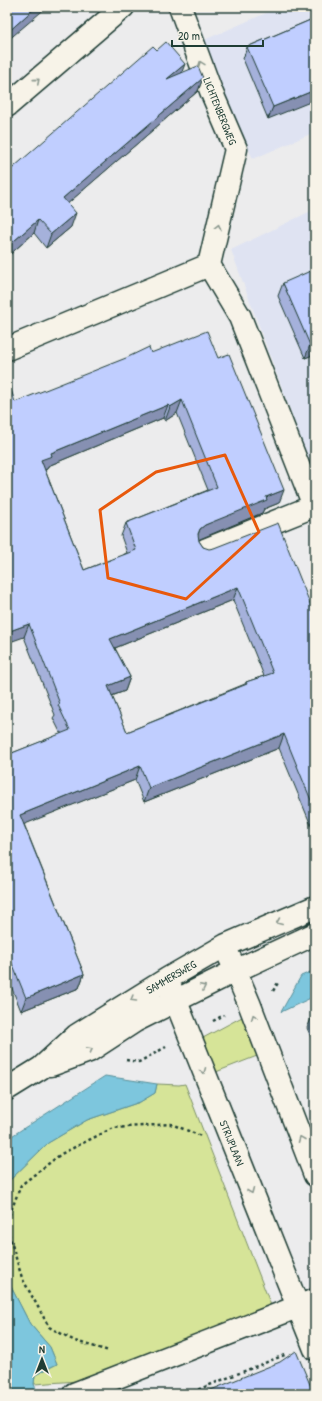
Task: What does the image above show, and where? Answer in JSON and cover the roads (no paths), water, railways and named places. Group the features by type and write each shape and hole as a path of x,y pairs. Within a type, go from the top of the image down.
{"street":[{"path":"7,106 122,7"},
{"name":"LICHTENBERGWEG","path":"180,7 211,91 236,149 209,265"},
{"path":"7,349 209,265 240,317 314,506 205,550"},
{"name":"SAMMERSWEG","path":"7,1089 41,1068 78,1035 167,979 226,945 315,907"},
{"name":"SAMMERSWEG","path":"41,1068 89,1051 135,1021 235,971 315,934"},
{"path":"226,945 315,1175"},
{"name":"STRIJPLAAN","path":"167,979 235,1150 307,1303 314,1346"},
{"path":"74,1394 307,1303"}],"water":[{"path":"315,970 315,996 281,1012 301,976"},
{"path":"105,1076 157,1084 155,1093 140,1102 87,1120 48,1143 7,1183 7,1139"},
{"path":"7,1279 30,1324 50,1347 57,1364 35,1375 34,1384 38,1394 7,1394"}]}
